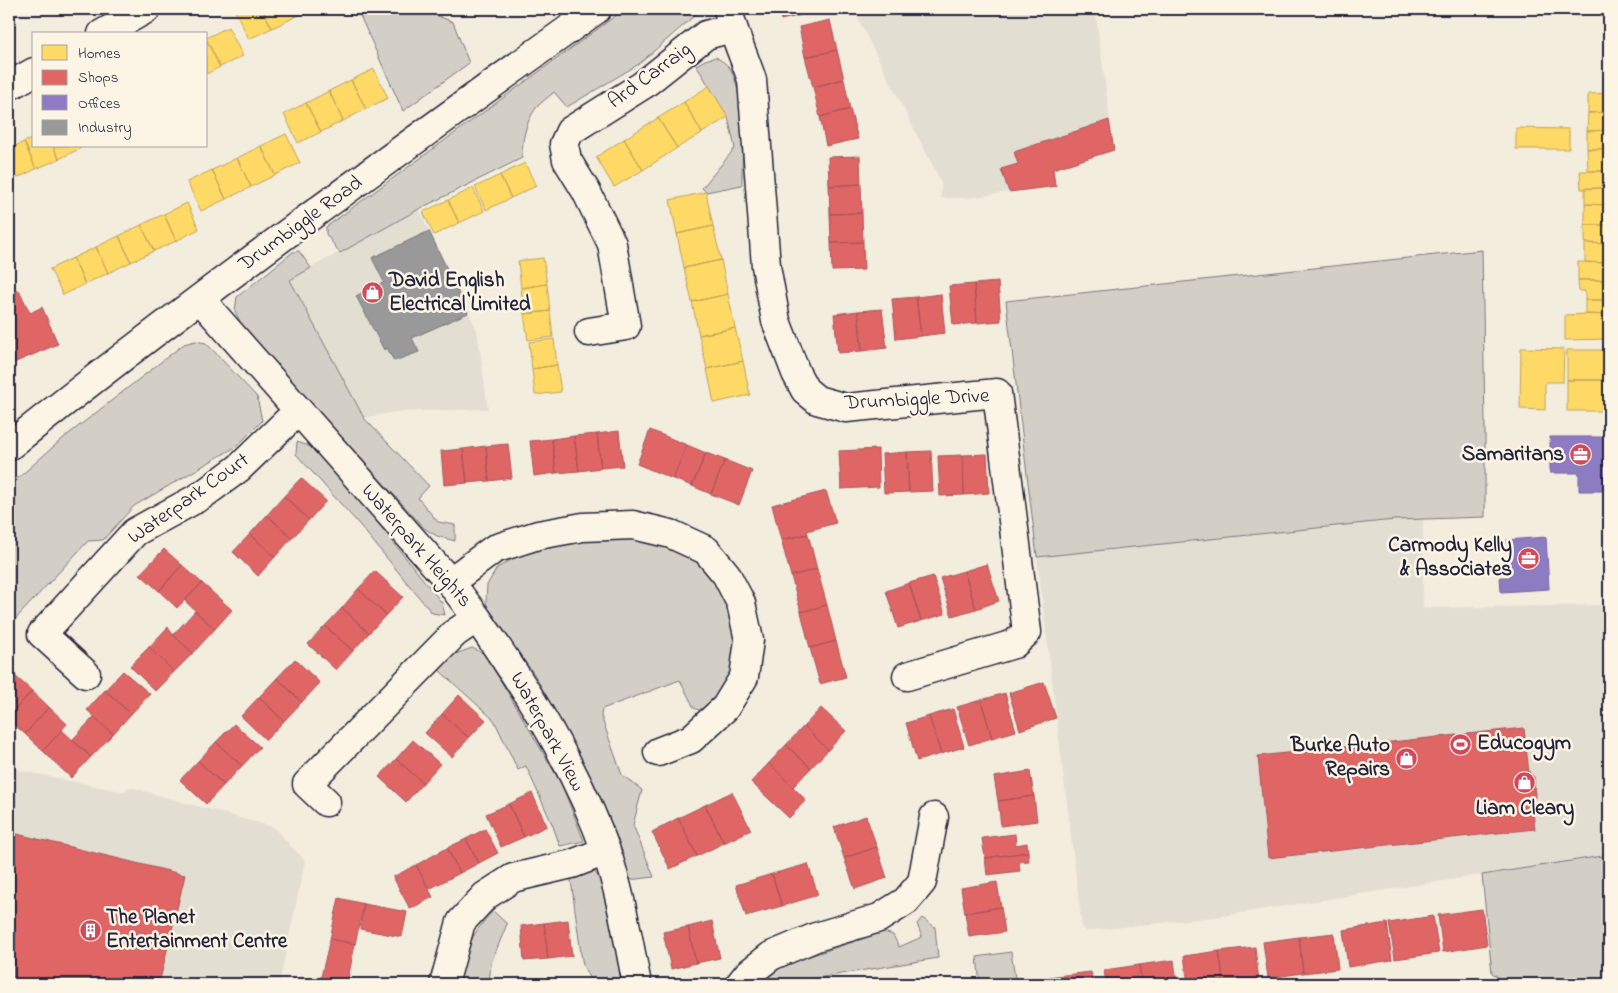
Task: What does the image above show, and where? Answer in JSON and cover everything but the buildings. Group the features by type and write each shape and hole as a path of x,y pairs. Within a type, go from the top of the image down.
{"street":[{"path":"106,32 146,9"},
{"name":"Drumbiggle Road","path":"9,446 200,299 441,120 597,9"},
{"name":"Ard Carraig","path":"589,332 626,326 612,244 586,191 567,160 564,144 570,131 643,85 730,18"},
{"name":"Drumbiggle Drive","path":"730,18 752,80 766,266 776,321 804,390 817,400 846,408 997,393 1027,632 1014,644 907,676"},
{"path":"9,86 32,73"},
{"name":"Waterpark Heights","path":"200,299 450,582 477,618 455,633 307,784 326,802"},
{"name":"Waterpark Court","path":"86,674 42,634 134,532 201,496 239,468 298,411"},
{"path":"450,582 494,549 538,535 584,527 633,525 671,534 706,550 726,574 741,603 749,640 744,677 725,708 691,739 658,752"},
{"name":"Waterpark View","path":"477,618 518,676 556,742 583,796 606,851 619,897 637,984"},
{"path":"740,984 748,974 771,956 816,937 878,918 906,901 922,882 934,817"},
{"path":"444,984 461,922 485,896 513,878 572,864 606,851"}],"shaded area":[{"path":"357,9 420,9 453,22 469,63 403,111"},
{"path":"625,9 702,9 639,64 567,107 554,92 536,108 529,120 522,158 419,209 340,253 326,234 326,227"},
{"path":"853,9 1095,9 1114,150 1054,169 1055,185 968,198 941,198 941,182"},
{"path":"716,57 729,67 738,92 742,124 742,185 706,192 702,188 735,148 728,117 696,65"},
{"path":"419,209 477,330 488,409 394,412 364,418 290,279"},
{"path":"1482,250 1485,517 1394,520 1037,557 1006,301"},
{"path":"299,251 311,268 290,280 364,418 429,486 418,498 438,522 455,525 455,541 437,536 424,528 243,328 235,311 237,297 293,252"},
{"path":"195,341 206,343 257,397 262,421 237,446 134,506 103,540 88,541 9,626 9,486 61,440 184,344"},
{"path":"297,442 312,447 357,497 442,603 445,615 432,613 358,523 296,454"},
{"path":"1423,519 1423,608 1609,605 1609,855 1215,917 1086,931 1082,927 1037,557 1394,520"},
{"path":"627,537 670,548 696,559 715,578 730,609 738,636 737,664 726,691 701,711 694,708 680,680 602,709 601,716 622,775 642,790 633,825 654,877 629,880 619,843 594,783 534,674 491,615 486,602 487,585 497,568 516,557 590,538"},
{"path":"472,648 485,654 562,785 584,841 560,846 526,766 518,770 494,720 439,670 453,655"},
{"path":"9,768 124,792 129,787 273,827 305,861 279,984 9,984"},
{"path":"1609,855 1609,984 1509,984 1492,973 1482,875"},
{"path":"595,872 603,884 622,984 592,984 583,965 571,880 580,874"},
{"path":"493,911 507,924 491,963 489,984 456,984 473,936"},
{"path":"922,918 935,927 938,958 811,979 811,984 755,984 782,965 884,932 893,935 899,947 922,937 917,924"},
{"path":"1011,952 1016,984 980,984 977,957"}],"place":[{"name":"David English Electrical Limited","path":"373,293"},
{"name":"Samaritans","path":"1580,455"},
{"name":"Carmody Kelly & Associates","path":"1528,558"},
{"name":"Educogym","path":"1461,744"},
{"name":"Burke Auto Repairs","path":"1406,758"},
{"name":"Liam Cleary","path":"1525,782"},
{"name":"The Planet Entertainment Centre","path":"90,930"}]}
